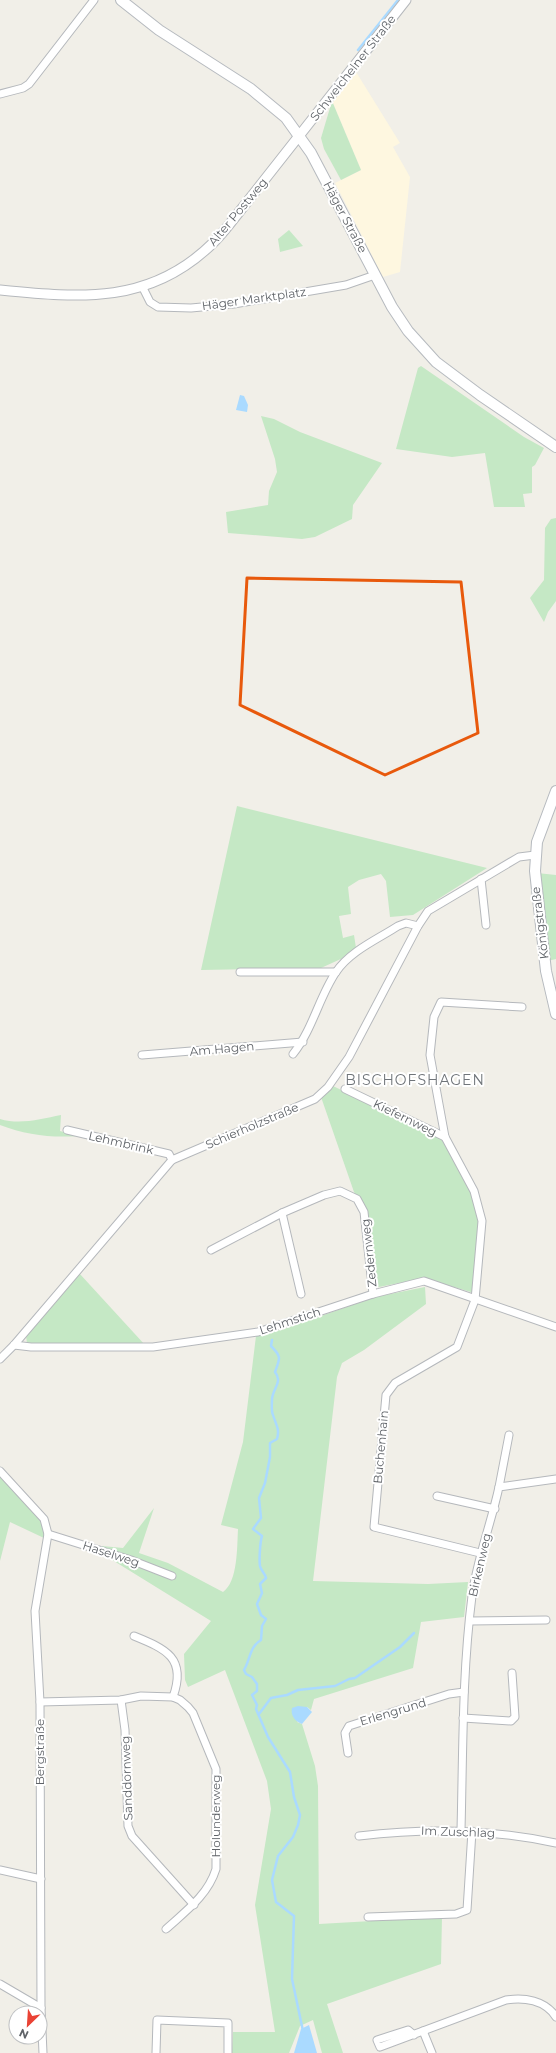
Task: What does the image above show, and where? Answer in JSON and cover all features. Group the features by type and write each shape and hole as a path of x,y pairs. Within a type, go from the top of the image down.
{"main road":[{"name":"Häger Straße","path":"121,0 159,30 266,100 286,118 300,136 347,218 392,307 408,331 436,362 480,395 556,447"},
{"path":"535,855 540,832 556,791"},
{"name":"Königstraße","path":"535,855 541,936 546,971 556,1014"}],"street":[{"path":"0,94 23,88 29,84 94,0"},
{"name":"Schweichelner Straße","path":"300,136 406,0"},
{"name":"Alter Postweg","path":"0,290 66,296 113,294 142,286 184,267 215,242 300,136"},
{"name":"Häger Marktplatz","path":"142,286 150,302 158,307 191,308 234,304 346,285 375,275"},
{"name":"Schierholzstraße","path":"0,1359 14,1345 172,1160 315,1099 328,1087 349,1057 418,926 428,910 519,858 535,855"},
{"path":"481,879 486,925"},
{"path":"293,1054 303,1042 336,972 348,958 398,926 406,924 418,926"},
{"path":"240,972 336,972"},
{"name":"Kiefernweg","path":"476,1300 482,1221 474,1191 444,1137 430,1055 434,1017 441,1002 522,1007"},
{"name":"Am Hagen","path":"142,1055 303,1042"},
{"name":"Kiefernweg","path":"345,1088 444,1137"},
{"name":"Lehmbrink","path":"67,1130 169,1154 172,1160"},
{"name":"Zedernweg","path":"211,1250 282,1213 324,1195 340,1192 357,1199 364,1212 373,1294"},
{"path":"282,1213 301,1294"},
{"name":"Lehmstich","path":"14,1345 31,1347 153,1347 175,1345 258,1332 373,1294 424,1281 556,1327"},
{"name":"Buchenhain","path":"476,1300 457,1347 395,1383 386,1395 374,1528 480,1553"},
{"name":"Birkenweg","path":"461,1830 464,1692 470,1622 480,1553 495,1509 509,1434"},
{"path":"0,1471 44,1519 48,1534"},
{"path":"499,1487 556,1479"},
{"path":"437,1496 495,1509"},
{"name":"Haselweg","path":"48,1534 131,1560 172,1576"},
{"name":"Bergstraße","path":"42,2005 40,1702 35,1611 48,1534"},
{"path":"470,1622 546,1620"},
{"path":"40,1702 121,1700 142,1696 173,1697 176,1690 176,1667 172,1657 159,1646 134,1636"},
{"path":"463,1718 511,1721 515,1717 512,1673"},
{"name":"Erlengrund","path":"348,1753 345,1733 349,1726 449,1694 464,1692"},
{"name":"Holunderweg","path":"166,1929 194,1905 212,1880 216,1869 216,1769 193,1713 180,1700 173,1697"},
{"name":"Sanddornweg","path":"121,1700 125,1730 128,1826 132,1836 194,1905"},
{"name":"Im Zuschlag","path":"359,1836 407,1830 461,1830 520,1835 556,1843"},
{"path":"368,1918 456,1914 467,1910 472,1831"},
{"path":"0,1870 41,1879"},
{"path":"0,1984 37,2005"},
{"path":"414,2035 506,2000 520,1998 537,2002 552,2012 556,2017"},
{"path":"156,2053 157,2020 228,2023 228,2053"},
{"path":"423,2031 432,2053"}],"highlighted area":[{"path":"247,578 461,582 478,733 385,775 240,705"}],"shaded area":[{"path":"353,67 400,143 393,147 410,177 400,272 383,277 335,183 361,170 332,101"}],"green space":[{"path":"332,101 361,170 341,180 324,149 321,138"},
{"path":"289,230 303,246 280,252 278,239"},
{"path":"421,366 524,437 544,448 535,465 532,467 532,493 523,494 525,507 494,507 485,453 452,457 396,449 418,368"},
{"path":"261,416 274,419 300,432 382,463 353,505 352,519 315,537 302,539 228,533 226,512 268,505 269,491 277,472 275,459"},
{"path":"556,518 556,601 548,612 544,622 530,598 544,580 545,528 551,519"},
{"path":"237,806 487,868 413,915 390,917 386,881 381,874 359,880 348,887 351,914 339,916 343,938 354,935 356,948 343,958 321,968 201,970"},
{"path":"537,873 556,875 556,959 547,961"},
{"path":"333,1086 443,1139 472,1192 479,1216 474,1293 424,1278 374,1288 366,1211 354,1192 321,1097"},
{"path":"61,1115 60,1131 79,1136 58,1137 39,1135 0,1125 0,1119 8,1121 23,1121 38,1120"},
{"path":"79,1273 145,1345 27,1343 26,1336"},
{"path":"425,1287 426,1304 364,1350 342,1363 337,1377 313,1581 428,1584 468,1582 464,1617 421,1622 413,1668 314,1699 311,1710 307,1707 297,1722 302,1724 315,1766 318,1786 319,1924 442,1917 441,1964 327,2004 343,2053 322,2053 313,2020 300,2026 289,2053 232,2053 233,2032 275,2032 255,1905 271,1809 267,1781 225,1670 188,1687 185,1680 184,1654 211,1621 101,1553 102,1546 123,1548 154,1508 139,1553 168,1563 223,1592 232,1580 234,1572 237,1554 238,1529 221,1525 243,1442 256,1336 284,1329 375,1297"},
{"path":"0,1475 41,1520 45,1536 44,1538 10,1522 0,1561"}],"water":[{"path":"240,395 244,396 248,405 247,412 236,410"},
{"path":"298,1706 307,1707 312,1712 302,1724 296,1720 292,1714 292,1708"},
{"path":"309,2025 317,2053 294,2053 301,2029"}],"waterway":[{"path":"358,50 398,0"},
{"path":"272,1340 271,1346 279,1358 275,1372 278,1382 272,1399 272,1413 278,1430 278,1436 277,1439 270,1443 270,1457 265,1483 259,1498 261,1518 253,1529 262,1536 260,1563 266,1578 260,1584 262,1593 257,1604 261,1615 266,1619 262,1626 261,1640 252,1649 244,1670 246,1674 252,1677 257,1684 257,1691 252,1695 257,1705 256,1709 268,1737 290,1772 294,1797 300,1815 293,1837 278,1856 272,1880 276,1902 294,1916 292,1979 303,2031"},
{"path":"259,1714 271,1698 287,1695 298,1690 335,1686 349,1679 355,1678 400,1647 414,1633"}],"district":[{"name":"BISCHOFSHAGEN","path":"415,1080"}]}
